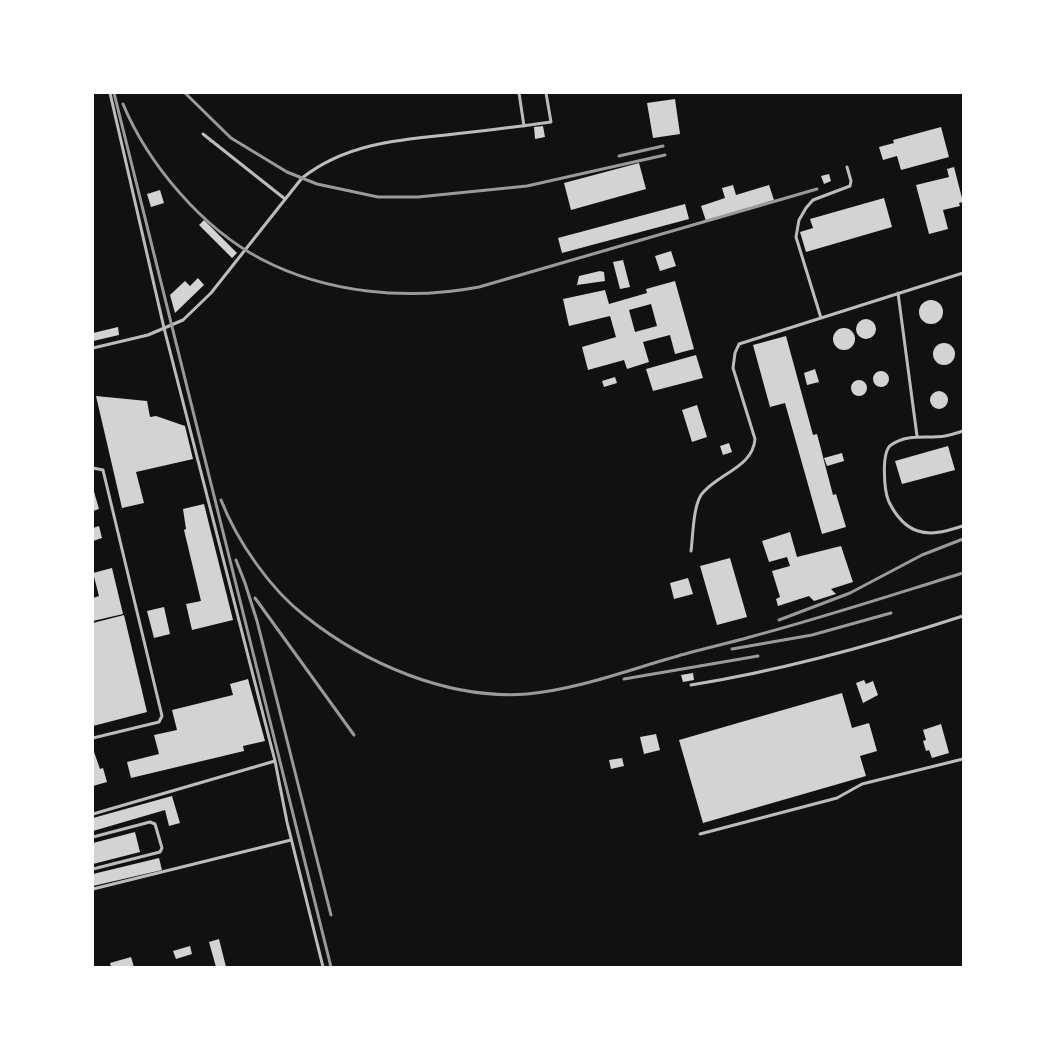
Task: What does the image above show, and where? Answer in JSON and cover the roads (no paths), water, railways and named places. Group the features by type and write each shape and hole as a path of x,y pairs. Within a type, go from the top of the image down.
{"lane":[{"path":"110,93 164,328 275,761 291,840 322,967"},
{"path":"519,93 524,126"},
{"path":"93,348 148,335 183,320 199,305 254,240 302,178 318,165 354,149 387,141 551,122 546,93"},
{"path":"203,134 285,199"},
{"path":"821,318 796,237 799,220 813,200 850,186 847,167"},
{"path":"691,551 698,502 703,493 750,457 755,446 755,439 733,368 739,344 963,273"},
{"path":"898,293 917,436"},
{"path":"963,431 945,436 917,436 902,439 889,446 885,455 885,486 889,502 904,524 918,531 942,533 963,526"},
{"path":"93,468 103,470 162,716 159,722 93,738"},
{"path":"691,685 753,675 897,637 963,616"},
{"path":"700,834 837,798 862,784 963,759"},
{"path":"93,814 275,761"},
{"path":"93,837 150,822 155,824 162,848 160,852 93,869"},
{"path":"93,889 291,840"}],"railway":[{"path":"114,93 331,967"},
{"path":"185,93 231,138 287,172 317,184 378,197 418,197 527,186 665,155"},
{"path":"123,104 134,127 162,171 179,192 218,230 239,246 286,271 312,280 367,291 424,293 479,287 817,189"},
{"path":"619,156 663,146"},
{"path":"221,500 245,548 267,578 292,605 329,633 354,649 409,675 438,685 498,694 527,694 587,683 804,622 963,573"},
{"path":"779,620 850,593 922,555 963,539"},
{"path":"236,560 257,621 331,915"},
{"path":"255,598 354,735"},
{"path":"732,649 812,635 891,613"},
{"path":"624,679 758,656"}]}
